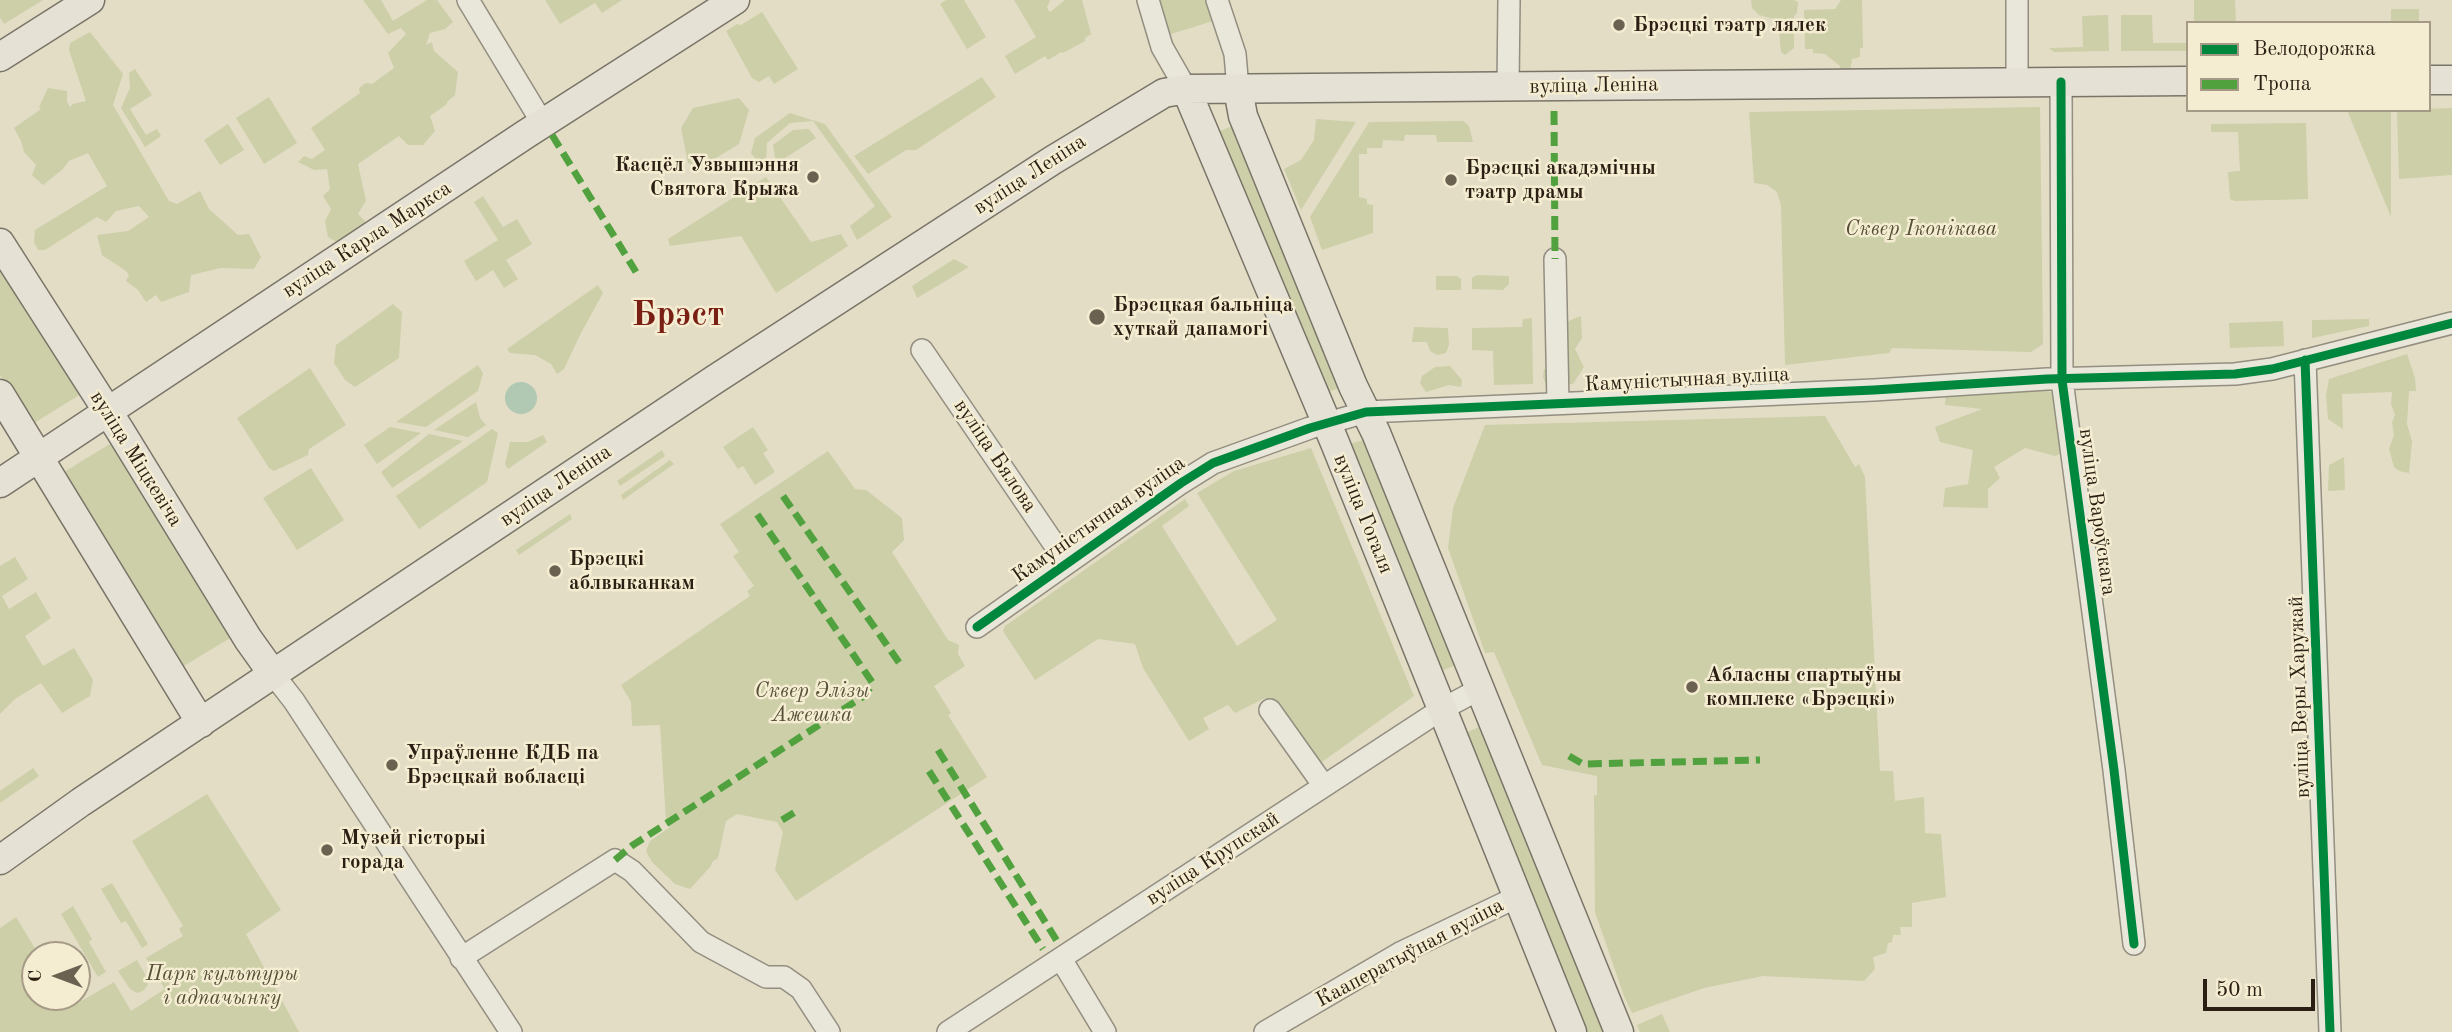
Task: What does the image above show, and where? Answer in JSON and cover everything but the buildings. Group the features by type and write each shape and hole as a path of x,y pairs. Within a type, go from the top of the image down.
{"main road":[{"path":"0,57 90,0"},
{"name":"вуліца Карла Маркса","path":"0,483 735,0"},
{"path":"2431,80 2452,80"},
{"name":"вуліца Леніна","path":"0,860 725,373 1053,160 1153,97 1164,93 1186,89 2186,81"},
{"name":"вуліца Гогаля","path":"1186,89 1326,423 1572,1032"},
{"name":"вуліца Гогаля","path":"1238,89 1243,116 1619,1032"},
{"name":"вуліца Міцкевіча","path":"0,243 108,412 247,639 274,674"},
{"path":"0,394 201,723"},
{"path":"0,850 46,828"},
{"name":"вуліца Леніна","path":"0,878 46,828"}],"street":[{"path":"468,0 543,124"},
{"name":"вуліца Гогаля","path":"1148,0 1162,47 1186,89"},
{"name":"вуліца Гогаля","path":"1217,0 1235,54 1238,89"},
{"path":"1508,87 1509,0"},
{"path":"2017,0 2017,82"},
{"name":"вуліца Вароўскага","path":"2061,82 2062,380 2134,944"},
{"path":"1555,259 1558,403"},
{"name":"Камуністычная вуліца","path":"977,627 1213,463 1326,423 1366,412 2235,374 2272,369 2452,323"},
{"name":"вуліца Бялова","path":"922,350 1067,563"},
{"name":"вуліца Веры Харужай","path":"2305,360 2329,1032"},
{"path":"274,674 511,1032"},
{"name":"вуліца Крупскай","path":"948,1032 1442,709 1480,689"},
{"path":"1270,710 1324,786"},
{"path":"461,958 615,860 632,871 701,942 766,977 784,977 800,989 829,1032"},
{"name":"Кааператыўная вуліца","path":"1265,1032 1400,953 1519,896"},
{"path":"1060,958 1105,1032"}],"green space":[{"path":"0,0 43,0 4,24 0,18"},
{"path":"363,0 381,0 393,21 427,0 437,0 453,22 445,29 430,33 426,45 432,42 434,51 458,72 455,95 430,116 435,131 423,145 408,145 399,136 358,164 366,201 358,214 365,221 366,231 340,244 328,237 325,221 331,209 323,196 330,189 327,169 314,170 298,162 304,156 312,159 325,150 311,128 360,93 359,88 366,83 372,84 394,68 388,53 406,34 401,28 388,34"},
{"path":"545,0 622,0 602,13 595,3 560,24"},
{"path":"946,0 964,0 986,37 967,49 940,4"},
{"path":"1014,0 1050,0 1047,8 1050,12 1065,0 1082,0 1091,34 1085,41 1063,53 1048,60 1045,56 1015,74 1005,56 1036,37"},
{"path":"1157,0 1207,0 1213,21 1168,35"},
{"path":"1751,0 1798,2 1794,16 1794,48 1785,55 1781,52 1778,20 1759,15 1752,8"},
{"path":"1841,0 1862,0 1863,48 1860,48 1860,57 1852,59 1850,72 1841,72 1840,66 1825,54 1805,49 1804,10 1835,9"},
{"path":"2194,0 2235,0 2236,21 2194,21"},
{"path":"2391,9 2419,9 2419,21 2391,21"},
{"path":"762,12 798,69 774,84 769,76 759,82 752,78 726,31"},
{"path":"2108,15 2109,51 2054,52 2049,48 2083,47 2082,16"},
{"path":"2121,15 2152,15 2153,43 2186,43 2186,51 2121,51"},
{"path":"90,32 123,74 113,105 169,201 177,204 200,191 209,209 238,235 249,234 261,257 254,269 221,268 191,275 189,292 161,302 156,295 146,302 138,290 126,281 129,275 126,271 102,255 97,235 128,231 149,217 139,206 116,211 106,222 97,217 45,250 38,250 34,242 35,230 107,186 88,153 69,161 43,185 32,175 36,165 24,152 14,128 41,109 39,107 48,88 67,91 70,107 86,101 69,50 70,43"},
{"path":"135,69 152,95 130,109 146,135 157,129 161,136 145,147 121,108 130,88 129,73"},
{"path":"982,77 996,97 916,150 906,150 868,174 854,156"},
{"path":"269,97 297,143 264,164 236,118"},
{"path":"739,98 749,110 739,144 701,167 688,163 681,128 693,108"},
{"name":"Сквер Іконікава","path":"2040,107 2043,344 2031,352 1892,348 1889,353 1785,365 1781,205 1777,192 1767,185 1754,183 1749,112"},
{"path":"2452,108 2452,175 2399,179 2397,112 2431,112 2431,109"},
{"path":"2348,112 2391,112 2391,217"},
{"path":"790,113 825,124 892,217 857,240 850,226 875,206 813,121 790,123 767,143 766,163 762,167 751,153 755,138"},
{"path":"1316,119 1356,122 1301,210 1284,169 1301,160 1314,140"},
{"path":"1463,121 1469,126 1473,142 1437,142 1436,135 1405,135 1404,141 1383,140 1382,148 1367,148 1367,154 1359,154 1359,197 1367,199 1367,204 1373,205 1373,233 1322,250 1310,217 1369,122"},
{"path":"2306,123 2308,199 2230,199 2228,172 2240,171 2238,132 2211,132 2211,124"},
{"path":"228,124 244,150 220,165 204,140"},
{"path":"1237,124 1348,384 1324,394 1213,134"},
{"path":"809,129 816,138 776,164 773,145 793,130"},
{"path":"766,177 811,242 841,234 848,246 776,293 741,236 670,246 668,239"},
{"path":"483,196 503,227 517,219 532,244 506,260 518,279 504,288 493,270 476,281 464,261 498,240 474,202"},
{"path":"954,259 969,267 917,298 912,286"},
{"path":"0,262 81,394 31,425 0,375"},
{"path":"1477,275 1509,276 1509,284 1503,290 1472,289 1472,278"},
{"path":"1436,276 1457,276 1461,279 1461,290 1436,290"},
{"path":"598,285 603,293 564,369 557,374 551,364 535,355 510,353 507,349"},
{"path":"393,304 402,312 399,358 355,387 345,380 334,363 336,345"},
{"path":"1581,316 1582,338 1575,349 1584,367 1573,384 1546,385 1544,369 1560,366 1561,324"},
{"path":"1532,318 1533,384 1494,385 1493,351 1472,350 1472,328 1522,327 1523,319"},
{"path":"2369,319 2369,326 2312,338 2312,320"},
{"path":"2283,321 2284,346 2230,348 2229,323"},
{"path":"1414,327 1448,328 1449,345 1446,353 1437,355 1430,351 1427,342 1412,342"},
{"path":"2407,354 2415,378 2416,391 2409,391 2407,424 2412,441 2409,473 2394,467 2389,449 2394,435 2392,392 2342,394 2343,429 2328,419 2326,395 2329,379"},
{"path":"478,365 483,373 478,391 426,427 396,422"},
{"path":"1450,366 1462,380 1461,387 1449,385 1426,392 1420,383 1422,376 1435,367"},
{"path":"310,368 346,425 309,449 308,455 274,471 269,468 237,418"},
{"path":"2035,384 2056,395 2068,451 2055,456 2025,448 1994,467 2000,478 1988,489 1988,508 1943,507 1945,488 1968,484 1973,450 1940,442 1935,427 1982,409 1945,405 1946,392"},
{"path":"476,402 480,418 486,425 468,437 434,430"},
{"name":"Абласны спартыўны комплекс «Брэсцкі»","path":"1825,416 1855,467 1859,464 1865,477 1880,771 1893,771 1895,801 1924,797 1925,833 1941,834 1946,897 1912,903 1912,927 1900,927 1901,935 1893,935 1886,953 1873,957 1875,969 1864,981 1763,976 1704,988 1632,1013 1595,912 1594,795 1597,795 1597,776 1542,765 1494,652 1485,653 1448,548 1453,508 1485,425"},
{"path":"390,427 421,433 377,464 364,445"},
{"path":"753,427 768,450 763,453 775,472 755,485 743,466 738,469 723,447"},
{"path":"492,429 498,433 487,482 419,529 396,496"},
{"path":"429,434 463,441 392,488 381,472"},
{"path":"543,435 547,442 508,469 505,464 510,442 528,442"},
{"path":"1371,438 1463,662 1434,674 1342,446"},
{"path":"113,442 232,637 182,667 64,472"},
{"path":"1311,448 1414,696 1315,767 1265,698 1235,713 1228,705 1203,718 1209,729 1189,741 1143,668 1135,644 1098,639 1035,680 1003,631 1005,626 1185,499 1189,506 1162,526 1237,646 1277,620 1197,493 1234,471"},
{"path":"662,450 665,456 620,486 617,481"},
{"name":"Сквер Элізы Ажешка","path":"828,451 855,489 866,490 902,518 904,540 892,552 948,640 959,645 958,654 965,666 934,686 951,713 948,715 987,777 796,901 775,870 783,832 777,822 737,814 726,821 718,858 711,866 690,889 675,884 652,862 646,851 650,841 670,827 666,820 660,725 632,726 631,702 621,685 750,596 747,591 754,586 733,556 739,552 720,524"},
{"path":"2344,457 2345,490 2328,491 2329,465"},
{"path":"670,460 674,464 623,500 621,495"},
{"path":"311,468 344,520 297,550 263,498"},
{"path":"570,514 572,519 519,555 516,550"},
{"path":"15,557 28,579 2,596 9,609 36,592 51,618 25,636 43,666 74,648 93,680 90,696 62,713 41,683 15,699 0,714 0,566"},
{"path":"1484,725 1611,1032 1579,1032 1458,736"},
{"path":"33,768 39,776 0,803 0,791"},
{"name":"Парк культуры і адпачынку","path":"207,794 281,910 246,934 299,1032 0,1032 0,928 16,917 31,941 21,941 21,1011 91,1011 91,995 114,982 131,1011 165,989 146,958 183,936 179,929 183,926 132,841"},
{"path":"112,883 148,944 142,948 126,921 121,923 101,889"},
{"path":"73,906 92,939 77,941 61,914"},
{"path":"91,946 106,972 98,977 91,965"},
{"path":"137,960 148,985 137,993 130,989 118,971"},
{"path":"1662,1014 1670,1032 1640,1032 1637,1025"}],"shaded area":[{"path":"521,382 532,387 537,398 532,409 521,414 510,409 505,398 510,387"}],"marked path":[{"path":"1554,111 1555,259"},
{"path":"552,135 636,272"},
{"path":"783,496 900,664"},
{"path":"615,860 633,845 867,694 872,682 757,514"},
{"path":"938,750 1057,941"},
{"path":"1569,756 1583,764 1760,760"},
{"path":"929,771 1043,949"},
{"path":"782,820 797,811"}],"cycle path":[{"path":"2061,82 2062,380 2114,770 2134,944"},
{"path":"977,627 1213,463 1310,428 1366,412 1874,390 2047,379 2235,374 2272,369 2452,323"},
{"path":"2305,360 2330,1032"}],"place":[{"name":"Брэсцкі тэатр лялек","path":"1619,25"},
{"name":"Касцёл Узвышэння Святога Крыжа","path":"813,177"},
{"name":"Брэсцкі акадэмічны тэатр драмы","path":"1451,180"},
{"name":"Брэсцкая бальніца хуткай дапамогі","path":"1097,317"},
{"name":"Брэсцкі аблвыканкам","path":"555,571"},
{"name":"Абласны спартыўны комплекс «Брэсцкі»","path":"1692,687"},
{"name":"Упраўленне КДБ па Брэсцкай вобласці","path":"392,765"},
{"name":"Музей гісторыі горада","path":"327,850"}],"district":[{"name":"Брэст","path":"678,316"}]}
